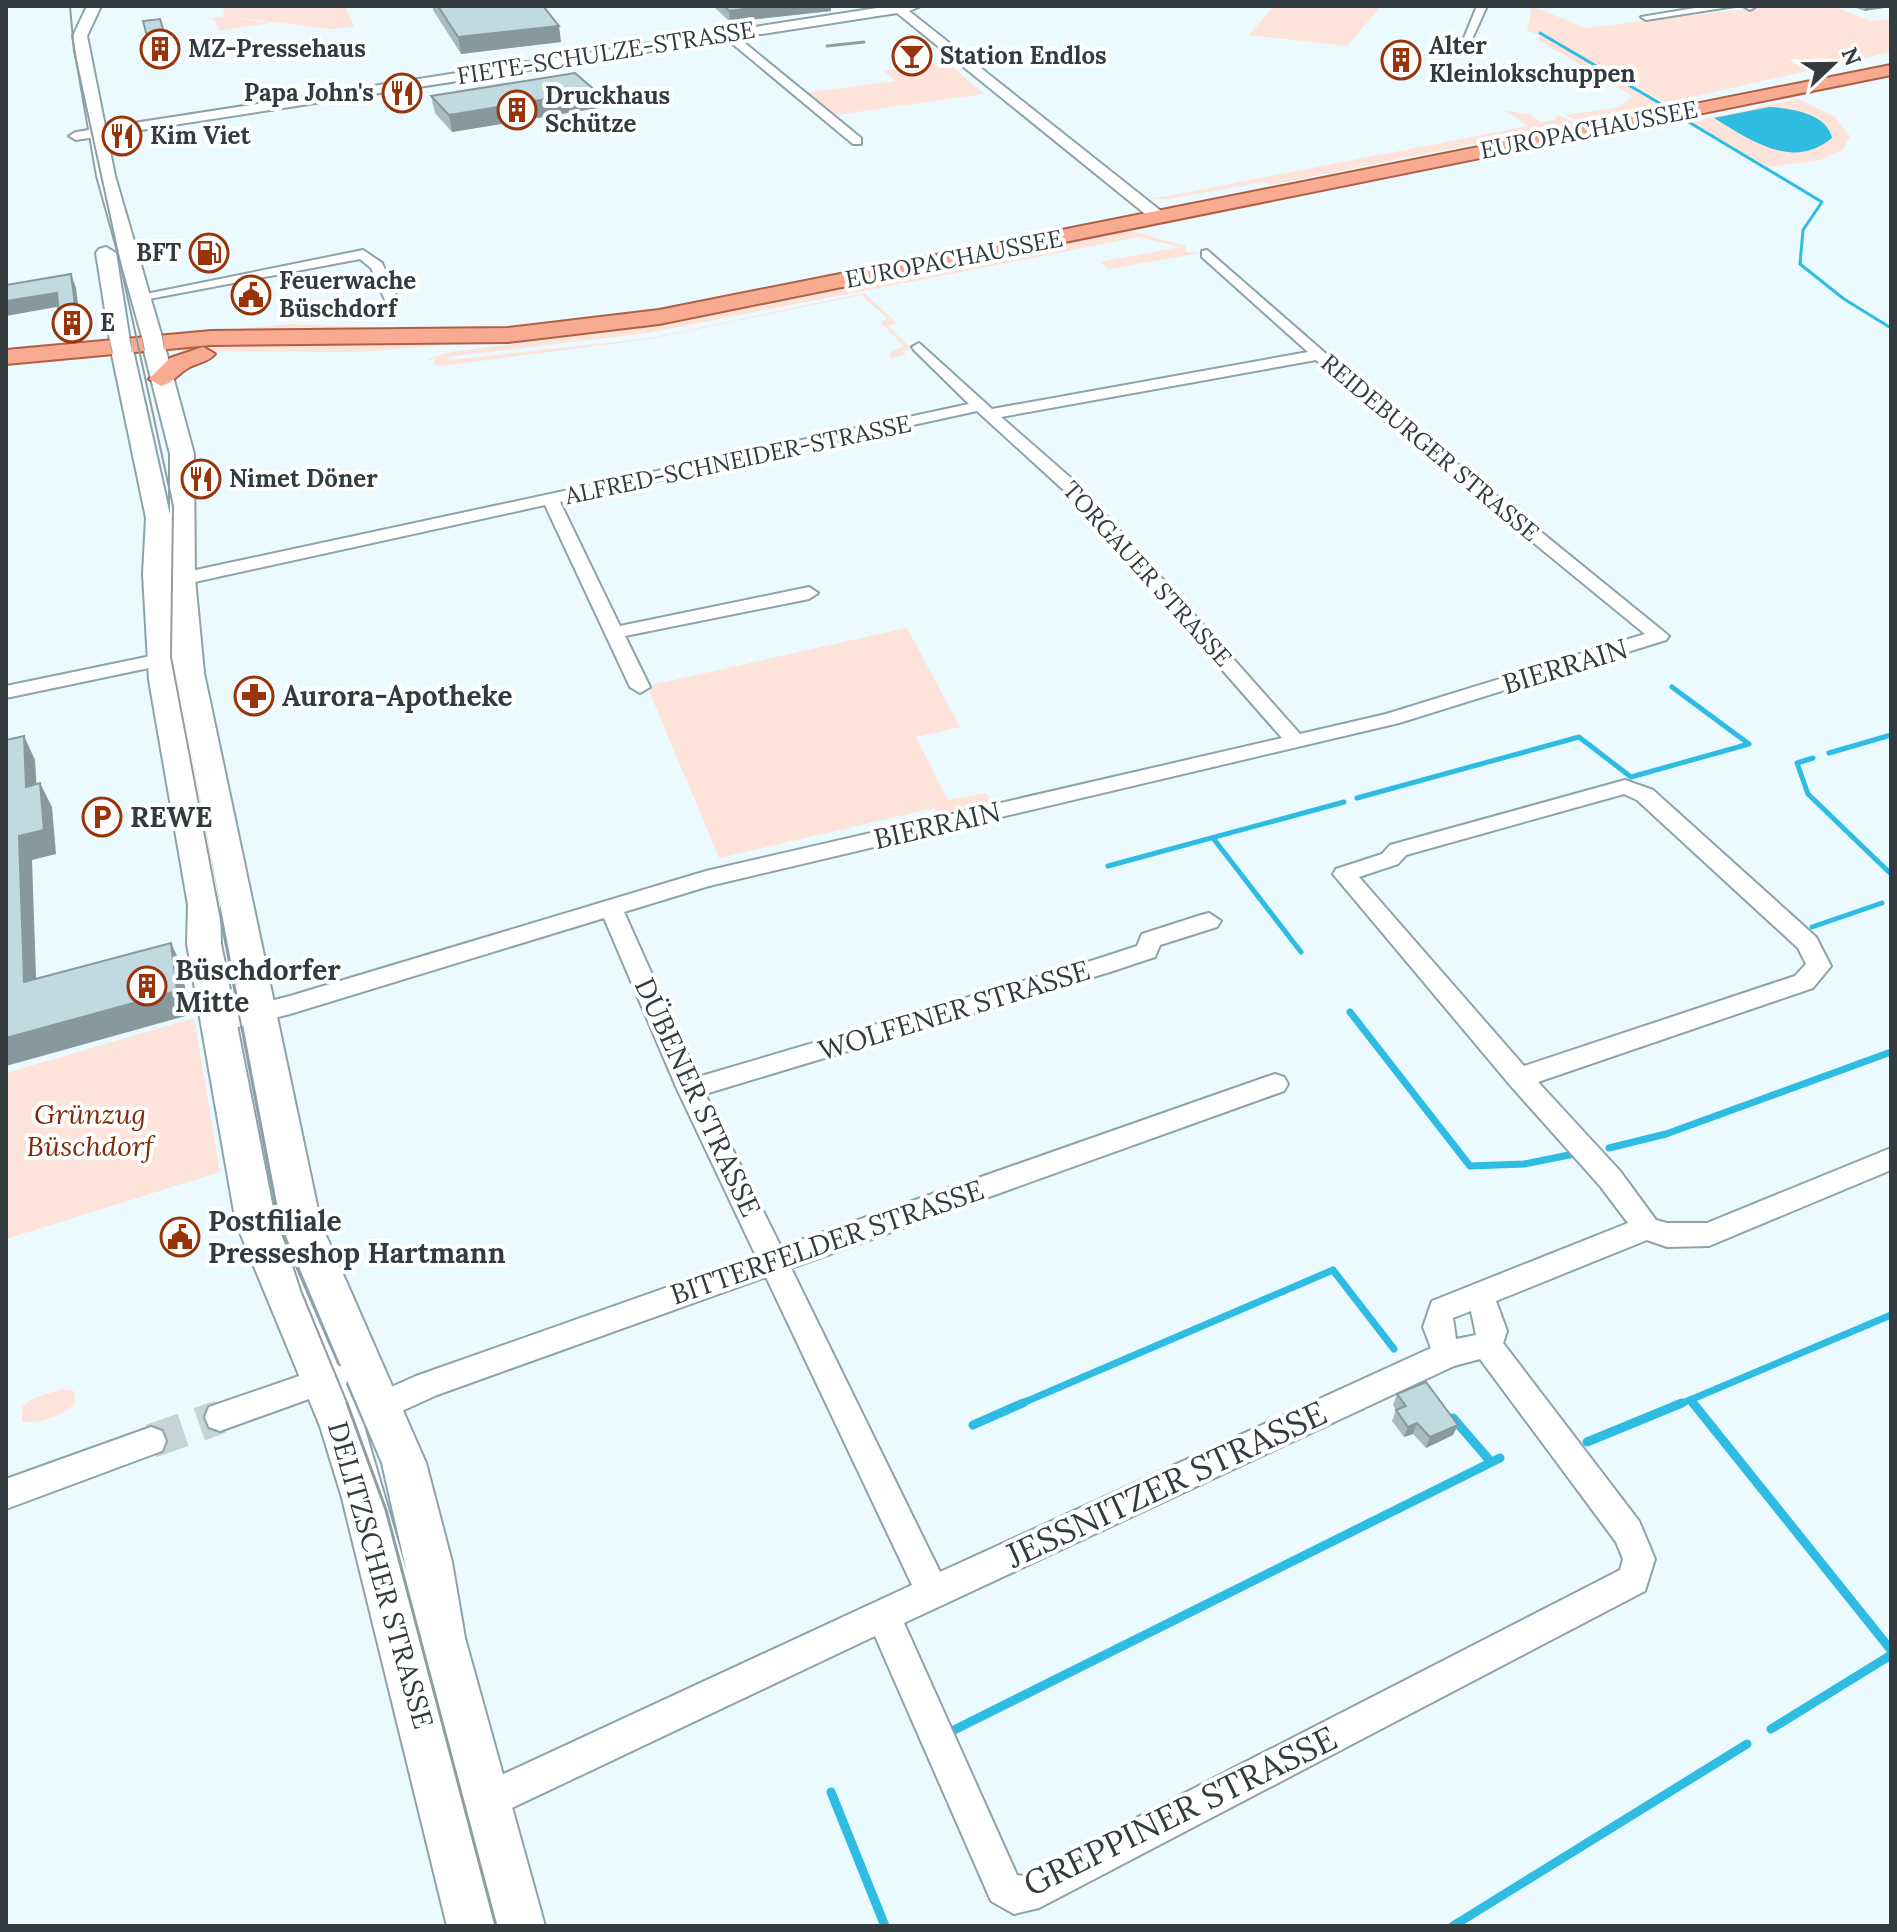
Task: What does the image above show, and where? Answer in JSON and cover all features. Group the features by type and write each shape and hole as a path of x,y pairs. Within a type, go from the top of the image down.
{"main road":[{"name":"DELITZSCHER STRASSE","path":"94,6 83,23 80,36 112,203 161,379 171,401 182,454 170,581"},
{"name":"EUROPACHAUSSEE","path":"6,357 211,338 439,338 561,330 696,310 1891,70"},
{"name":"DELITZSCHER STRASSE","path":"73,116 100,228 170,581 175,656 204,905 204,944 256,1223 356,1384 417,1510 441,1638 518,1926"},
{"path":"6,349 153,342 284,322 561,330"},
{"path":"153,342 203,354 322,356 477,345 561,330"},
{"path":"6,366 121,345"},
{"path":"161,379 178,363 203,354"},
{"name":"DELITZSCHER STRASSE","path":"175,656 258,1013 301,1224 356,1384 369,1511 474,1926"}],"street":[{"path":"1463,48 1482,6"},
{"path":"1646,17 1730,6"},
{"name":"FIETE-SCHULZE-STRASSE","path":"76,136 903,7"},
{"path":"903,7 1160,218"},
{"path":"726,33 857,141"},
{"path":"138,297 363,254 377,266 390,297"},
{"name":"REIDEBURGER STRASSE","path":"1207,254 1317,355 1659,636"},
{"name":"TORGAUER STRASSE","path":"919,347 1074,490 1296,742"},
{"name":"ALFRED-SCHNEIDER-STRASSE","path":"170,581 985,410 1317,355"},
{"path":"551,501 640,687"},
{"path":"614,633 809,593"},
{"name":"BIERRAIN","path":"218,1023 706,879 1392,719 1659,636"},
{"path":"6,692 175,656"},
{"path":"1374,908 1390,859 1398,850 1625,787 1645,795 1808,943 1819,966 1804,982 1519,1078"},
{"path":"1390,859 1344,874 1593,1163 1629,1198 1646,1228"},
{"name":"DÜBENER STRASSE","path":"610,906 690,1089 776,1259 932,1591"},
{"name":"WOLFENER STRASSE","path":"690,1089 1102,966 1147,951 1150,940 1209,921"},
{"name":"BITTERFELDER STRASSE","path":"220,1417 356,1384 427,1385 1275,1084"},
{"path":"1449,1354 1439,1337 1437,1320 1442,1310 1646,1228 1667,1235 1709,1234 1891,1159"},
{"path":"1480,1296 1492,1331 1487,1345"},
{"name":"JESSNITZER STRASSE","path":"883,1615 1449,1354 1487,1345"},
{"name":"GREPPINER STRASSE","path":"883,1615 1004,1888 1014,1895 1026,1895 1633,1580 1639,1559 1628,1532 1487,1345"},
{"path":"6,1494 151,1441"},
{"path":"484,1802 883,1615"}],"green space":[{"path":"240,6 345,6 354,27 329,29 226,16 270,23 219,31 214,19 207,19 224,16 223,9"},
{"path":"1274,6 1381,6 1347,46 1249,35"},
{"path":"1532,6 1585,28 1752,8 1749,6 1831,6 1872,21 1891,19 1891,52 1665,103 1584,57 1653,99 1657,105 1665,106 1582,122 1564,115 1616,108 1634,97 1535,38 1542,35 1527,31"},
{"path":"947,62 984,94 829,116 804,93 895,81 884,71"},
{"path":"1798,99 1835,117 1850,136 1843,150 1820,160 1768,167 1691,122"},
{"path":"1505,110 1530,115 1540,122 1555,120 1558,115 1576,123 1270,185 1264,182 1168,199 1152,199 1528,126"},
{"path":"1130,231 1186,246 1185,252 1201,253 1108,269 1100,262 1180,247 1139,237 648,333 447,357 450,360 651,338 864,293 897,323 888,326 912,349 903,351 906,355 891,358 889,353 904,346 881,323 887,318 861,295 650,339 440,366 433,364 435,359 424,361 446,353 680,322"},
{"path":"290,324 473,331 166,336"},
{"path":"509,339 363,352 179,351 181,344"},
{"path":"907,628 960,727 916,737 948,800 986,793 992,805 939,816 934,808 719,858 647,686"},
{"name":"Grünzug Büschdorf","path":"194,1018 220,1172 6,1239 6,1073"},
{"path":"63,1389 74,1391 75,1403 70,1408 51,1418 22,1422 22,1407 34,1398"}],"water":[{"path":"1769,107 1815,117 1829,130 1832,138 1817,148 1787,152 1757,143 1714,118"}],"building":[{"path":"438,6 543,6 559,26 458,37"},
{"path":"725,6 769,6 729,11"},
{"name":"MZ-Pressehaus","path":"160,19 170,52 152,55 143,21"},
{"path":"575,73 596,91 449,115 431,96"},
{"path":"71,274 76,313 59,315 57,293 6,301 6,285"},
{"path":"24,736 26,787 40,783 44,830 19,836 24,982 171,943 177,991 6,1038 6,740"},
{"path":"1426,1382 1458,1425 1430,1437 1417,1423 1408,1427 1396,1410 1406,1406 1397,1394"}],"waterway":[{"path":"1540,33 1661,104"},
{"path":"1682,118 1822,202 1803,230 1800,264 1844,299 1891,328"},
{"path":"1357,798 1579,737 1631,777 1749,744 1672,687"},
{"path":"1829,753 1891,735"},
{"path":"1813,758 1797,763 1808,794 1891,874"},
{"path":"1108,866 1344,802"},
{"path":"1213,838 1301,952"},
{"path":"1812,927 1882,903"},
{"path":"1350,1012 1470,1166 1524,1164 1574,1154"},
{"path":"1609,1148 1666,1134 1891,1052"},
{"path":"1018,1405 1333,1270 1394,1349"},
{"path":"1690,1400 1891,1315"},
{"path":"1679,1404 1690,1400"},
{"path":"1690,1400 1694,1405"},
{"path":"973,1425 1023,1403"},
{"path":"1693,1403 1891,1650"},
{"path":"1587,1442 1679,1404"},
{"path":"1453,1418 1491,1462"},
{"path":"954,1730 1500,1458"},
{"path":"1771,1729 1891,1655"},
{"path":"1453,1926 1747,1744"},
{"path":"831,1792 885,1926"}],"tunnel":[{"path":"151,1441 220,1417"}],"tram line":[{"path":"70,6 74,51 173,506 171,657 278,1220 302,1293 348,1405"},
{"path":"347,1403 386,1510 496,1926"}],"railway":[{"path":"827,46 864,42"}],"place":[{"name":"MZ-Pressehaus","path":"160,49"},
{"name":"Station Endlos","path":"912,56"},
{"name":"Alter Kleinlokschuppen","path":"1401,60"},
{"name":"Papa John's","path":"402,93"},
{"name":"Druckhaus Schütze","path":"517,110"},
{"name":"Kim Viet","path":"122,136"},
{"name":"BFT","path":"209,253"},
{"name":"Feuerwache Büschdorf","path":"251,295"},
{"name":"E","path":"72,323"},
{"name":"Nimet Döner","path":"201,479"},
{"name":"Aurora-Apotheke","path":"254,696"},
{"name":"REWE","path":"102,817"},
{"name":"Büschdorfer Mitte","path":"147,986"},
{"name":"Postfiliale Presseshop Hartmann","path":"180,1237"}]}
